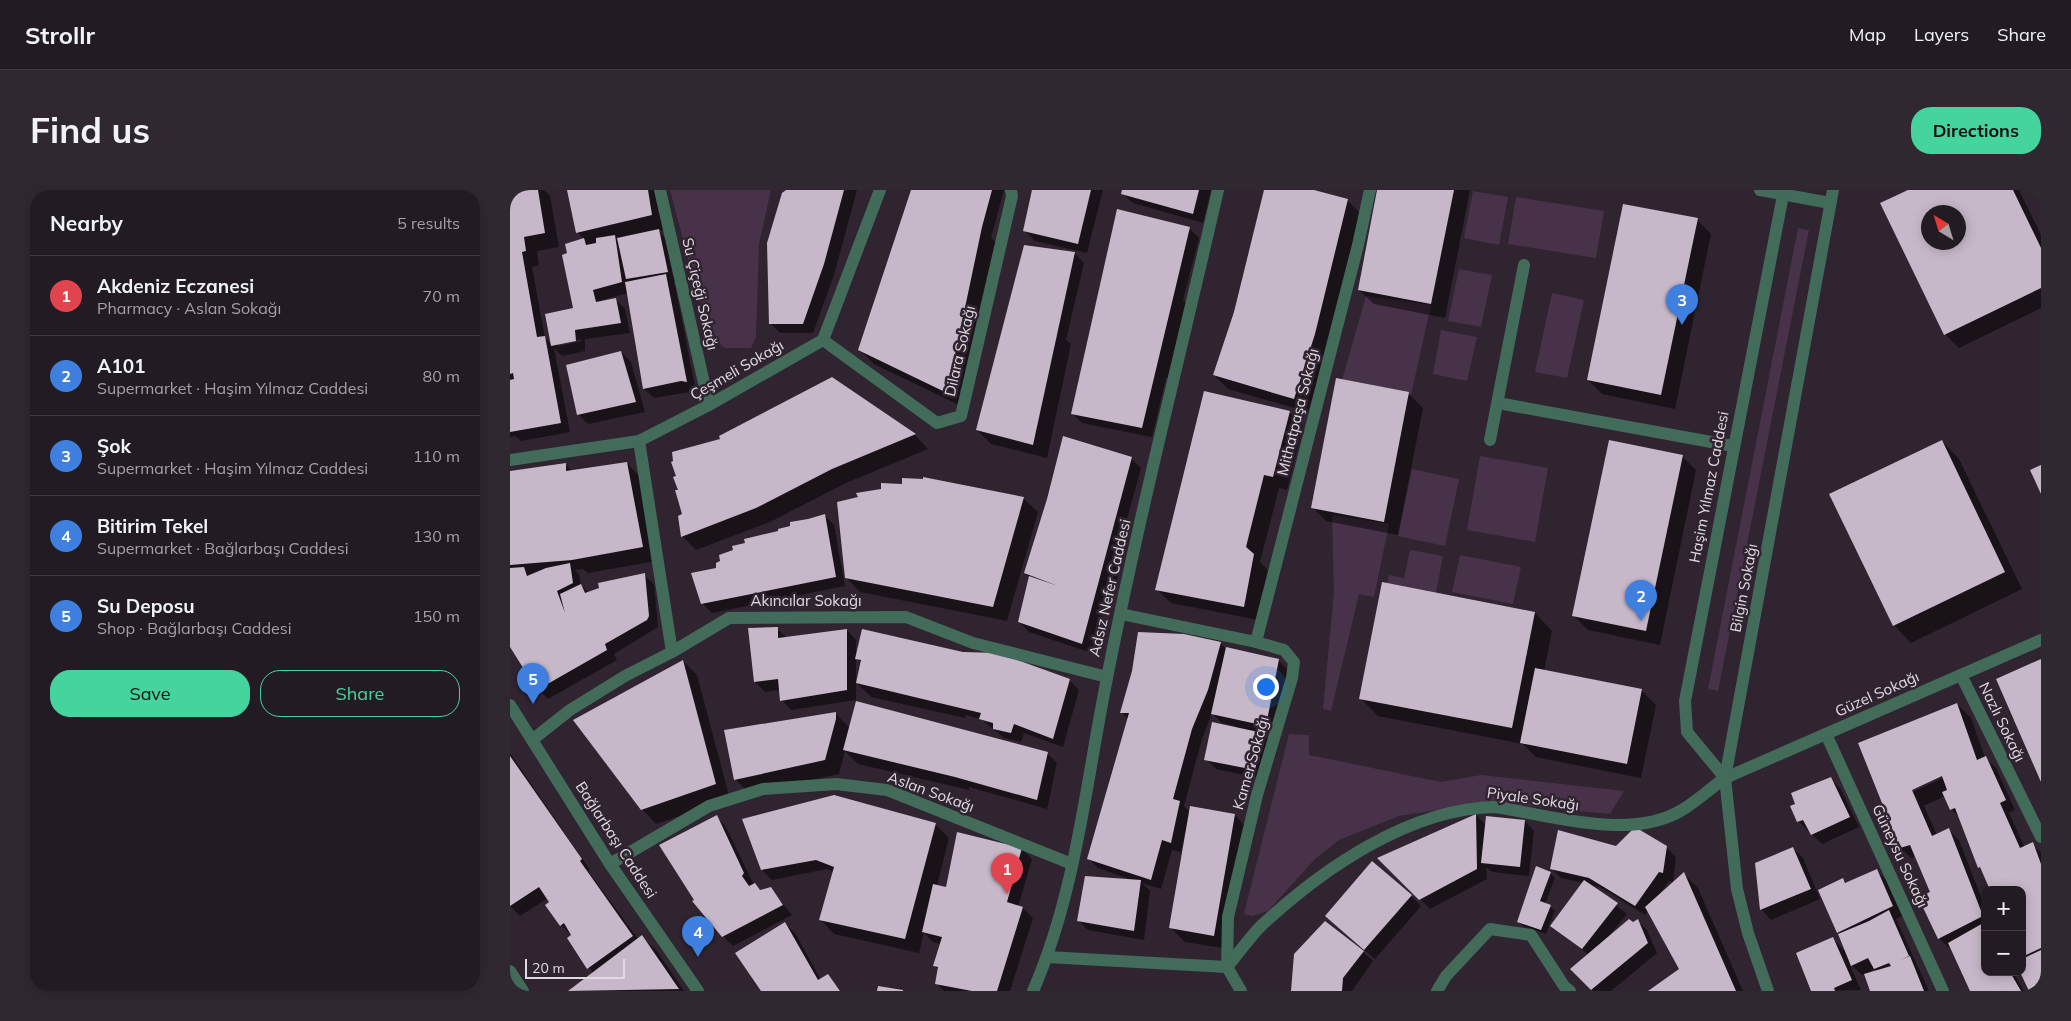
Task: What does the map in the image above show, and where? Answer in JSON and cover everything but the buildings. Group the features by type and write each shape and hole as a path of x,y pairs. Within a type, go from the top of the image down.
{"street":[{"name":"Su Çiçeği Sokağı","path":"660,190 709,406"},
{"path":"823,340 880,190"},
{"name":"Dilara Sokağı","path":"823,340 937,422 961,416 1012,196 1011,190"},
{"name":"Adsız Nefer Caddesi","path":"1033,991 1048,958 1072,864 1107,677 1218,190"},
{"name":"Mithatpaşa Sokağı","path":"1256,642 1358,245 1370,190"},
{"path":"1760,190 1784,192 1830,203"},
{"name":"Bilgin Sokağı","path":"1768,991 1748,933 1737,889 1725,778 1833,190"},
{"name":"Haşim Yılmaz Caddesi","path":"1725,778 1687,732 1685,701 1733,446 1784,192"},
{"path":"1490,440 1524,265"},
{"name":"Çeşmeli Sokağı","path":"510,460 639,441 709,406 823,340"},
{"path":"1498,403 1733,446"},
{"path":"639,441 672,652"},
{"name":"Kamer Sokağı","path":"1121,614 1256,642 1284,650 1294,662 1292,678 1258,796 1228,917 1227,967"},
{"name":"Akıncılar Sokağı","path":"532,740 570,710 625,676 672,652 729,618 906,617 972,643 1107,677"},
{"name":"Güzel Sokağı","path":"1725,778 2041,640"},
{"name":"Nazlı Sokağı","path":"1961,675 2041,837"},
{"name":"Bağlarbaşı Caddesi","path":"510,705 610,864 698,991"},
{"name":"Güneysu Sokağı","path":"1826,734 1944,991"},
{"name":"Piyale Sokağı","path":"1227,967 1260,927 1357,851 1430,818 1479,807 1496,807 1593,824 1651,823 1682,810 1725,778"},
{"name":"Aslan Sokağı","path":"610,864 709,806 763,789 836,784 887,790 1072,864"},
{"path":"1437,991 1446,976 1490,929 1531,935 1564,986 1570,991"},
{"path":"1048,958 1227,967 1241,991"},
{"path":"510,971 522,991"}],"shaded area":[{"path":"670,190 771,190 759,244 756,337 751,348 725,348 713,338 696,289"},
{"path":"1473,191 1508,197 1499,245 1464,238"},
{"path":"1516,197 1604,211 1596,258 1508,244"},
{"path":"1798,228 1809,230 1718,691 1708,689"},
{"path":"1459,269 1492,275 1481,327 1448,321"},
{"path":"1552,293 1584,300 1567,378 1535,372"},
{"path":"1366,296 1431,305 1411,395 1342,380"},
{"path":"1441,330 1477,337 1467,381 1433,374"},
{"path":"1480,456 1548,468 1535,542 1467,530"},
{"path":"1412,469 1459,479 1445,546 1398,536"},
{"path":"1332,515 1389,524 1374,597 1359,594 1331,711 1323,709 1334,592"},
{"path":"1410,550 1443,556 1435,598 1386,589 1389,575 1404,578"},
{"path":"1460,555 1521,567 1513,604 1452,592"},
{"path":"1289,734 1309,735 1309,755 1441,782 1481,775 1624,791 1610,814 1527,806 1457,807 1399,816 1339,840 1315,859 1268,911 1252,916 1244,914"}],"place":[{"name":"Şok","path":"1682,325"},
{"name":"A101","path":"1641,621"},
{"name":"Su Deposu","path":"533,704"},
{"name":"Akdeniz Eczanesi","path":"1007,894"},
{"name":"Bitirim Tekel","path":"698,957"}]}
